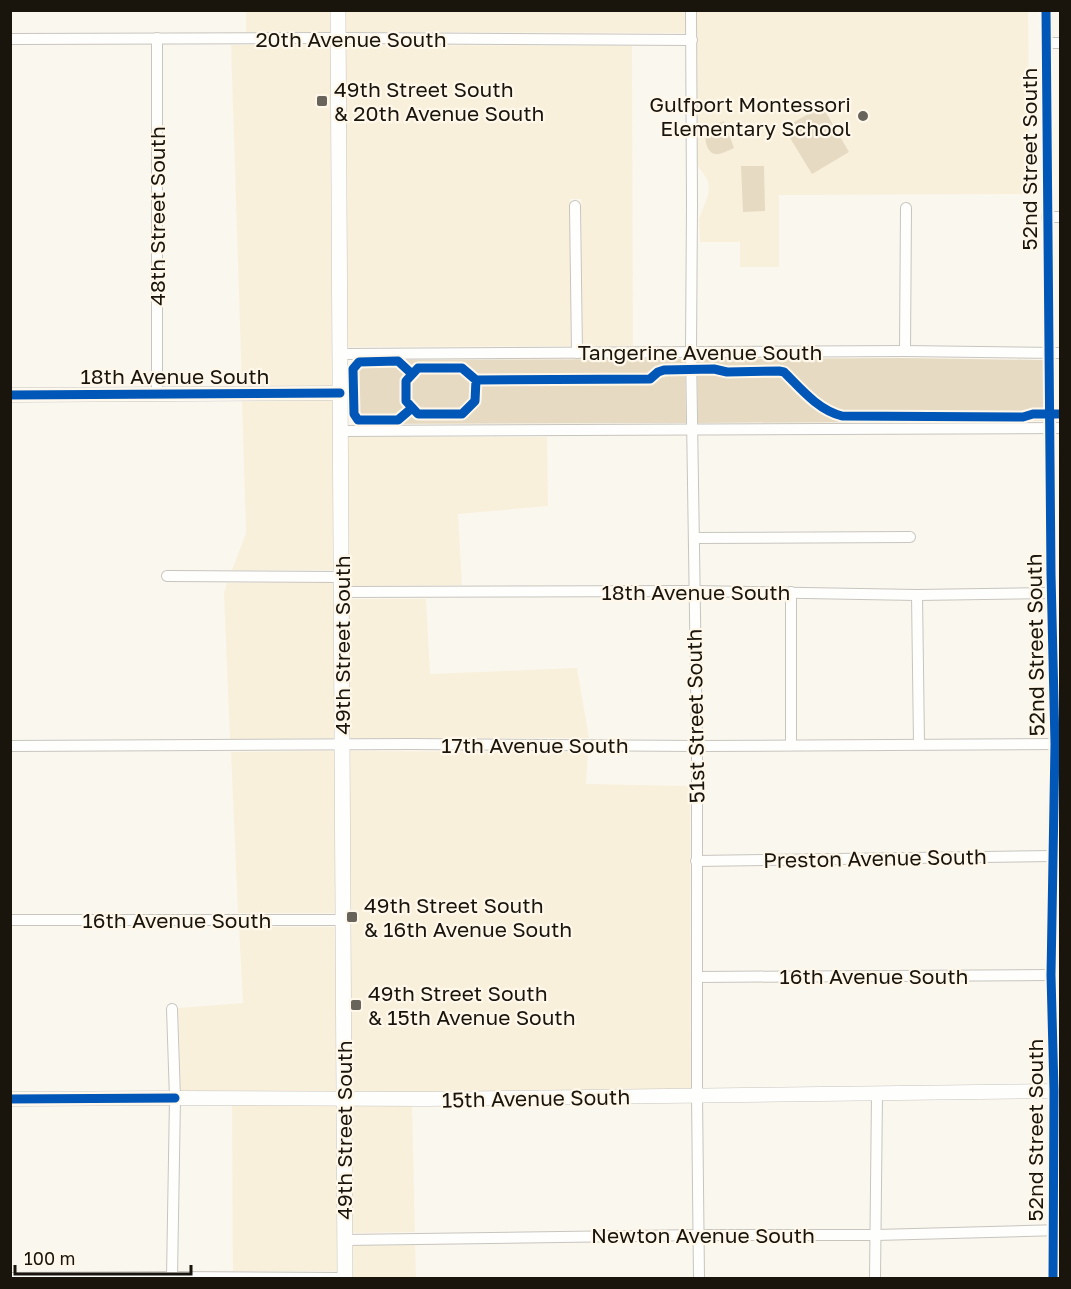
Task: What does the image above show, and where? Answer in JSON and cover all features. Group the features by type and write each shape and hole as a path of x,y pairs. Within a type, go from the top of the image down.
{"main road":[{"name":"49th Street South","path":"338,10 345,1278"}],"street":[{"name":"51st Street South","path":"691,10 691,352 697,746 699,1278"},
{"name":"52nd Street South","path":"1046,10 1047,217 1055,353 1056,573 1052,593 1058,744 1054,856 1056,923 1051,975 1057,1091 1057,1230 1053,1278"},
{"name":"48th Street South","path":"157,38 158,394"},
{"name":"20th Avenue South","path":"10,39 692,40"},
{"path":"1046,44 1060,44"},
{"path":"575,206 577,352"},
{"path":"905,351 906,208"},
{"path":"1047,217 1060,217"},
{"name":"Tangerine Avenue South","path":"340,354 905,351 1055,353"},
{"name":"18th Avenue South","path":"10,395 340,393"},
{"path":"340,431 1055,428"},
{"path":"694,538 910,537"},
{"path":"167,576 341,577"},
{"name":"18th Avenue South","path":"341,592 694,591 917,595 1052,593"},
{"path":"791,592 792,745"},
{"path":"917,595 919,744"},
{"name":"17th Avenue South","path":"10,746 1058,744"},
{"name":"Preston Avenue South","path":"696,861 1054,856"},
{"name":"16th Avenue South","path":"10,920 343,920"},
{"name":"16th Avenue South","path":"697,977 1051,975"},
{"path":"172,1010 175,1098 172,1277"},
{"name":"15th Avenue South","path":"10,1099 436,1099 1057,1091"},
{"path":"875,1278 877,1094"},
{"name":"Newton Avenue South","path":"345,1239 876,1235 1057,1230"},
{"path":"10,1278 345,1278"}],"shaded area":[{"path":"246,11 332,11 332,32 246,32"},
{"path":"344,11 685,11 685,33 344,32"},
{"name":"Gulfport Montessori Elementary School","path":"696,11 1028,11 1030,194 779,195 779,267 740,267 740,242 700,242 699,219 709,186 698,166"},
{"path":"231,45 332,45 334,386 242,387"},
{"path":"345,45 632,46 633,346 583,346 581,199 570,199 571,346 346,347"},
{"path":"822,106 849,152 812,174 784,128"},
{"path":"724,121 734,148 715,154 707,147 706,131 707,128"},
{"path":"741,166 764,166 765,211 743,212"},
{"path":"685,359 686,423 356,424 347,412 347,368 355,360"},
{"path":"697,359 1043,360 1044,421 698,423"},
{"path":"242,400 334,400 335,570 232,570 246,533"},
{"path":"346,437 547,437 548,506 458,514 462,585 347,586"},
{"path":"227,583 335,583 336,738 230,739 224,593"},
{"path":"347,599 426,599 430,674 577,668 589,738 348,738"},
{"path":"336,751 337,913 238,913 231,752"},
{"path":"348,751 588,752 586,784 690,786 691,1089 350,1092"},
{"path":"239,927 337,927 337,1092 181,1091 178,1008 243,1003"},
{"path":"232,1105 337,1105 339,1271 233,1271"},
{"path":"350,1105 412,1106 415,1232 351,1233"},
{"path":"415,1245 416,1278 351,1278 351,1246"}],"cycle path":[{"path":"1046,10 1051,574 1055,744 1051,975 1054,1091 1053,1278"},
{"path":"412,374 398,361 359,362 353,369 354,414 358,420 398,420 412,408"},
{"path":"476,380 475,401 462,414 418,414 406,401 406,381 418,368 462,368 476,380 650,379 664,370 714,369 727,372 784,372 818,404 842,416 1023,417 1033,414 1060,414"},
{"path":"10,395 340,393"},
{"path":"10,1099 175,1098"}],"place":[{"name":"49th Street South & 20th Avenue South","path":"322,101"},
{"name":"Gulfport Montessori Elementary School","path":"863,116"},
{"name":"49th Street South & 16th Avenue South","path":"352,917"},
{"name":"49th Street South & 15th Avenue South","path":"356,1005"}]}
